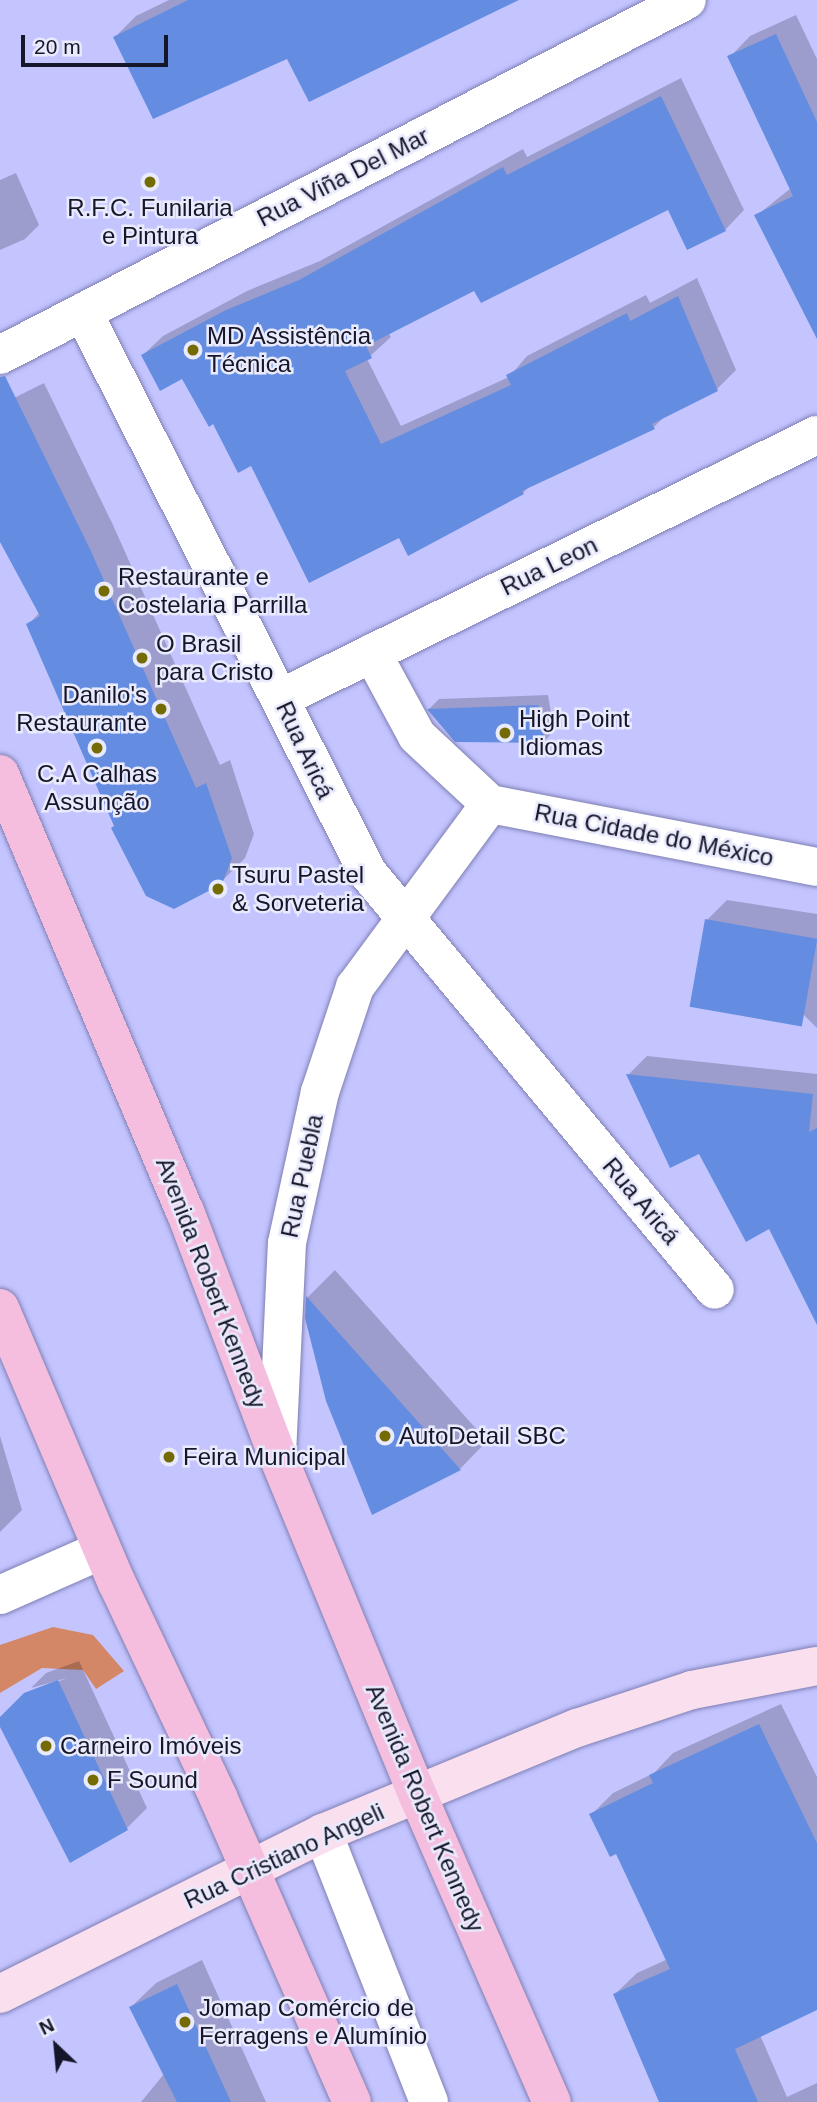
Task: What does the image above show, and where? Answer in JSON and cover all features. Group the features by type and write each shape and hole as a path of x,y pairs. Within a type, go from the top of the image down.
{"main road":[{"name":"Avenida Robert Kennedy","path":"0,774 185,1211 277,1454 418,1796 552,2102"},
{"path":"0,1308 103,1550 352,2102"}],"street":[{"name":"Rua Viña Del Mar","path":"0,355 687,0"},
{"name":"Rua Aricá","path":"83,312 362,862 405,920 715,1290"},
{"name":"Rua Leon","path":"281,698 817,435"},
{"path":"372,653 417,736 490,804 405,920"},
{"name":"Rua Cidade do México","path":"490,804 817,867"},
{"name":"Rua Puebla","path":"277,1454 287,1243 310,1132 355,987 405,920"},
{"path":"0,1595 103,1550"},
{"name":"Rua Cristiano Angeli","path":"0,1994 323,1833 578,1728 692,1690 817,1666"},
{"path":"323,1833 429,2102"}],"shaded area":[{"path":"53,1627 93,1635 124,1671 96,1689 83,1670 42,1668 0,1693 0,1645"}],"building":[{"path":"188,0 519,0 309,102 287,59 153,119 113,37"},
{"path":"776,34 817,122 817,339 754,215 793,196 727,56"},
{"path":"661,96 726,231 687,250 668,210 481,303 474,291 366,346 372,358 345,371 381,444 511,385 506,375 627,313 630,321 678,296 718,391 652,424 655,429 522,491 524,494 408,556 399,538 309,583 251,466 238,473 213,424 209,427 182,379 160,391 141,355 226,310 299,280 503,167 507,175"},
{"path":"5,376 90,549 196,788 206,783 232,858 222,884 174,909 146,896 111,828 114,826 26,624 40,616 0,542 0,377"},
{"name":"High Point Idiomas","path":"538,705 545,743 455,742 427,709"},
{"path":"705,919 817,939 802,1026 690,1007"},
{"path":"626,1074 813,1094 809,1132 817,1128 817,1325 769,1229 746,1242 699,1154 670,1168"},
{"name":"AutoDetail SBC","path":"306,1296 461,1470 372,1515 326,1401 305,1318"},
{"path":"58,1680 128,1830 70,1863 0,1727 0,1717 24,1693"},
{"path":"759,1724 817,1843 817,2010 735,2049 758,2102 659,2102 613,1994 670,1969 616,1854 610,1857 589,1814 653,1783 649,1775"},
{"path":"177,1984 231,2102 177,2102 129,2007"}],"place":[{"name":"R.F.C. Funilaria e Pintura","path":"150,182"},
{"name":"MD Assistência Técnica","path":"193,350"},
{"name":"Restaurante e Costelaria Parrilla","path":"104,591"},
{"name":"O Brasil para Cristo","path":"142,658"},
{"name":"Danilo's Restaurante","path":"161,709"},
{"name":"High Point Idiomas","path":"505,733"},
{"name":"C.A Calhas Assunção","path":"97,748"},
{"name":"Tsuru Pastel & Sorveteria","path":"218,889"},
{"name":"AutoDetail SBC","path":"385,1436"},
{"name":"Feira Municipal","path":"169,1457"},
{"name":"Carneiro Imóveis","path":"46,1746"},
{"name":"F Sound","path":"93,1780"},
{"name":"Jomap Comércio de Ferragens e Alumínio","path":"185,2022"}]}
